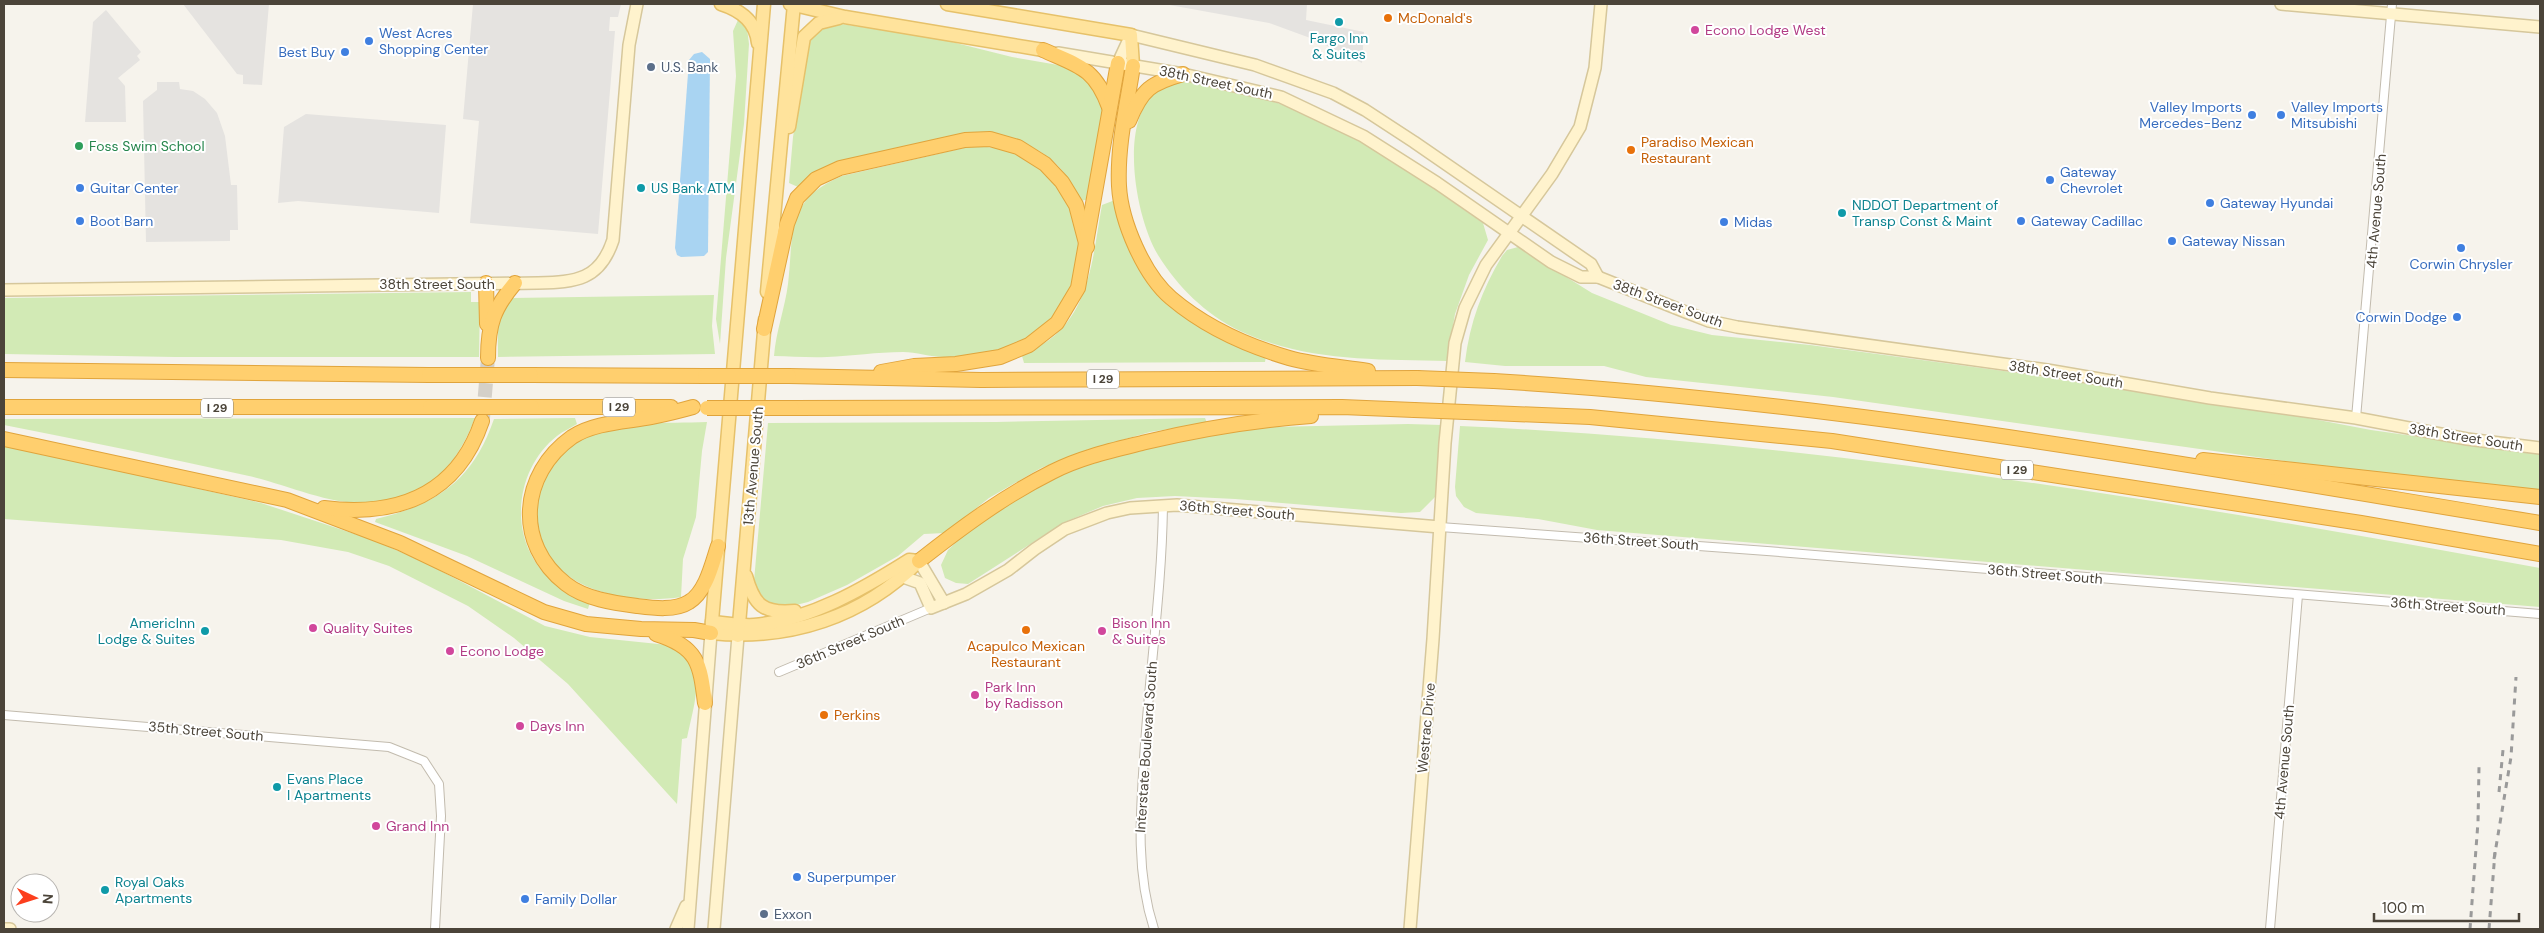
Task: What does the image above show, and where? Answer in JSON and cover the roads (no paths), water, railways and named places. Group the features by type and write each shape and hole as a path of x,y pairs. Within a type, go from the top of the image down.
{"highway":[{"path":"1043,50 1080,67 1092,75 1102,88 1110,109"},
{"path":"851,378 914,366 956,364 1000,357 1029,345 1057,323 1078,288 1087,247 1118,63"},
{"path":"1133,66 1122,141 1119,187 1127,228 1149,271 1170,297 1198,317 1261,348 1291,358 1412,377"},
{"path":"1122,141 1132,115 1144,93 1157,81 1183,74"},
{"path":"764,329 786,224 797,198 816,179 840,168 965,140 990,139 1018,147 1045,164 1062,182 1076,205 1087,247"},
{"path":"486,283 488,358"},
{"path":"488,338 497,307 515,283"},
{"name":"I 29","path":"4,370 429,375 789,376 981,380 1412,377 1494,380 1595,387 1822,411 2115,453 2540,523"},
{"name":"I 29","path":"4,407 1342,407 1590,417 1832,441 2361,523 2540,554"},
{"path":"920,561 967,524 1012,494 1053,471 1099,453 1177,435 1259,420 1312,416 1342,407"},
{"path":"700,408 606,424 574,437 552,455 535,480 530,502 530,526 536,550 550,570 567,585 604,601 650,608 674,608 690,602 701,589 718,546"},
{"path":"306,506 336,510 376,510 400,506 418,498 435,488 454,472 468,454 482,421"},
{"path":"4,440 287,500 306,506 400,543 544,612 586,624 641,629 694,630 712,627"},
{"path":"2115,453 2233,462 2452,489 2540,497"},
{"path":"641,629 672,639 695,658 701,668 705,703"}],"main road":[{"path":"721,4 739,12 754,26 760,56"},
{"name":"13th Avenue South","path":"712,627 764,4"},
{"name":"13th Avenue South","path":"738,630 792,4"},
{"name":"38th Street South","path":"792,4 845,17 1043,50"},
{"name":"38th Street South","path":"947,4 1131,35"},
{"path":"777,178 791,117 804,37 819,23 845,17"},
{"path":"1131,35 1133,66"},
{"path":"738,630 772,623 817,609 909,560 920,561"},
{"path":"712,627 770,634 831,619 867,604 903,577 920,561"},
{"path":"744,566 751,594 760,606 770,611 817,609"}],"street":[{"name":"38th Street South","path":"4,290 553,283 584,277 601,266 608,255 613,240 630,45 637,4"},
{"name":"Westrac Drive","path":"1410,929 1434,639 1445,443 1455,343 1465,308 1486,265 1552,174 1580,126 1587,107 1595,68 1601,4"},
{"path":"2281,4 2392,9 2540,27"},
{"name":"4th Avenue South","path":"2356,418 2392,9"},
{"name":"38th Street South","path":"1131,35 1255,65 1333,94 1390,126 1522,216 1591,264 1598,277"},
{"path":"1118,63 1131,35"},
{"name":"38th Street South","path":"1043,50 1183,74 1281,96 1364,136 1437,183 1550,262 1581,277 1598,277 1700,318 1738,327 2047,370 2210,398 2356,418 2458,437 2540,448"},
{"name":"36th Street South","path":"779,672 966,594 1008,570 1065,529 1107,513 1163,505 1767,551 2540,614"},
{"name":"Interstate Boulevard South","path":"1154,929 1145,896 1140,835 1149,686 1162,550 1163,505"},
{"path":"920,561 944,603"},
{"path":"903,577 920,583 932,608"},
{"name":"4th Avenue South","path":"2270,929 2298,595"},
{"name":"13th Avenue South","path":"688,929 712,627"},
{"name":"13th Avenue South","path":"714,929 738,630"},
{"name":"35th Street South","path":"4,715 389,747 408,753 424,761 439,784 441,816 435,929"},
{"path":"676,929 691,892"},
{"path":"4,929 10,929"}],"water":[{"path":"702,52 710,59 708,252 704,256 681,257 677,255 675,248 689,60 694,54"}],"tunnel":[{"path":"483,418 488,358"}],"railway":[{"path":"2494,859 2511,757 2516,677"},
{"path":"2499,792 2503,750"},
{"path":"2470,929 2478,822 2479,767"},
{"path":"2489,929 2495,852"}],"place":[{"name":"McDonald's","path":"1388,18"},
{"name":"Fargo Inn & Suites","path":"1339,22"},
{"name":"Econo Lodge West","path":"1695,30"},
{"name":"West Acres Shopping Center","path":"369,41"},
{"name":"Best Buy","path":"345,52"},
{"name":"U.S. Bank","path":"651,67"},
{"name":"Valley Imports Mercedes-Benz","path":"2252,115"},
{"name":"Valley Imports Mitsubishi","path":"2281,115"},
{"name":"Foss Swim School","path":"79,146"},
{"name":"Paradiso Mexican Restaurant","path":"1631,150"},
{"name":"Gateway Chevrolet","path":"2050,180"},
{"name":"Guitar Center","path":"80,188"},
{"name":"US Bank ATM","path":"641,188"},
{"name":"Gateway Hyundai","path":"2210,203"},
{"name":"NDDOT Department of Transp Const & Maint","path":"1842,213"},
{"name":"Boot Barn","path":"80,221"},
{"name":"Gateway Cadillac","path":"2021,221"},
{"name":"Midas","path":"1724,222"},
{"name":"Gateway Nissan","path":"2172,241"},
{"name":"Corwin Chrysler","path":"2461,248"},
{"name":"Corwin Dodge","path":"2457,317"},
{"name":"Quality Suites","path":"313,628"},
{"name":"Acapulco Mexican Restaurant","path":"1026,630"},
{"name":"AmericInn Lodge & Suites","path":"205,631"},
{"name":"Bison Inn & Suites","path":"1102,631"},
{"name":"Econo Lodge","path":"450,651"},
{"name":"Park Inn by Radisson","path":"975,695"},
{"name":"Perkins","path":"824,715"},
{"name":"Days Inn","path":"520,726"},
{"name":"Evans Place I Apartments","path":"277,787"},
{"name":"Grand Inn","path":"376,826"},
{"name":"Superpumper","path":"797,877"},
{"name":"Royal Oaks Apartments","path":"105,890"},
{"name":"Family Dollar","path":"525,899"},
{"name":"Exxon","path":"764,914"}]}
